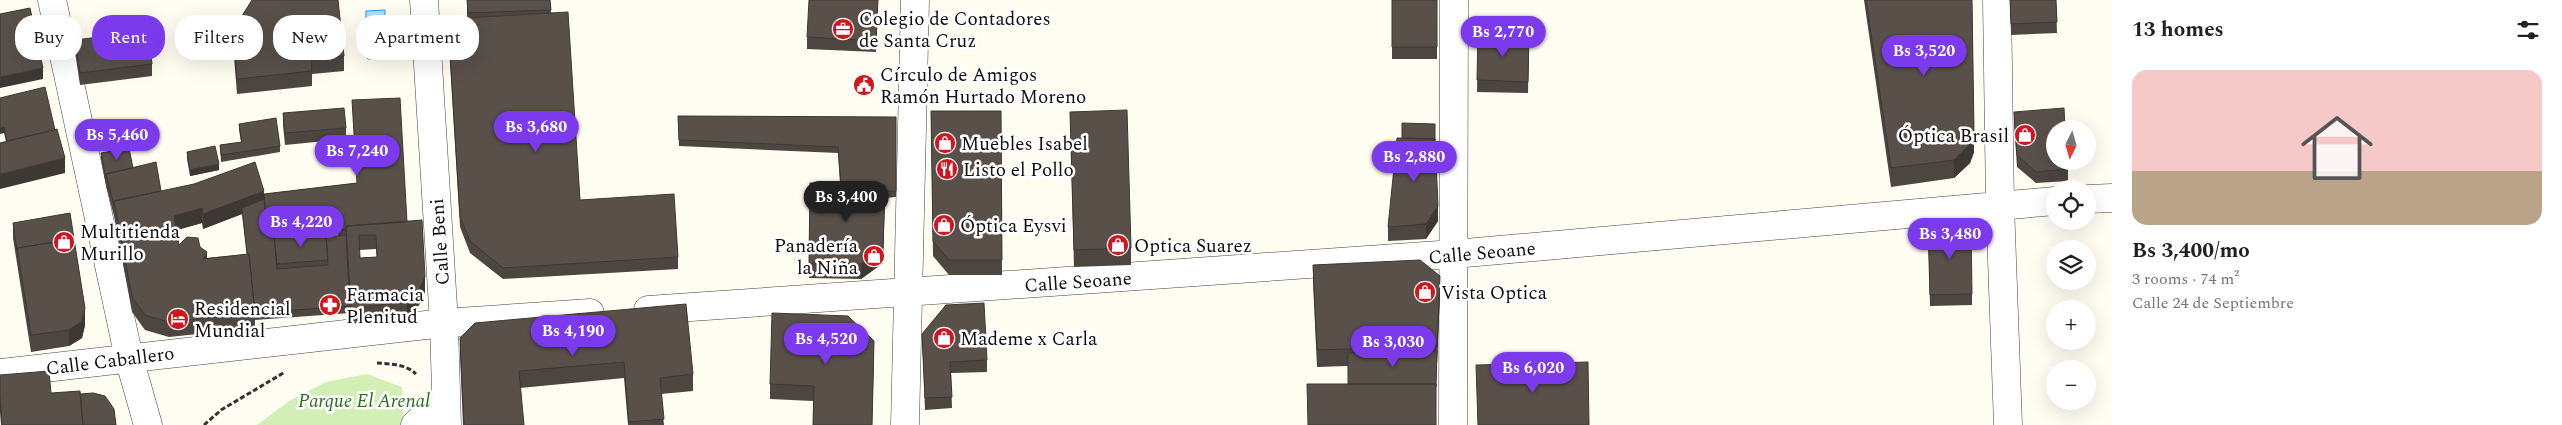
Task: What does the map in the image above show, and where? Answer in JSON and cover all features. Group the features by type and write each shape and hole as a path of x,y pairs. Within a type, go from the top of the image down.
{"street":[{"path":"52,0 129,358 148,425"},
{"name":"Calle Beni","path":"424,0 444,323 447,414"},
{"path":"904,425 916,0"},
{"path":"1453,425 1454,0"},
{"path":"1997,0 2000,205 2008,425"},
{"path":"2096,199 2112,198"},
{"name":"Calle Seoane","path":"908,293 1454,254 2046,202"},
{"name":"Calle Caballero","path":"0,373 444,323 908,293"},
{"path":"415,425 431,410 447,414"}],"path":[{"path":"371,362 396,365 412,370 421,381"},
{"path":"204,425 221,410 287,371"}],"green space":[{"name":"Parque El Arenal","path":"367,374 402,387 404,425 257,425 289,401 326,382"}],"water":[{"path":"385,10 385,15 366,15 366,11"}],"building":[{"path":"252,0 338,0 340,15 273,15 273,60 311,60 312,71 237,79 235,60 263,60 263,15 242,15"},
{"path":"467,0 550,0 551,10 468,13"},
{"name":"Colegio de Contadores de Santa Cruz","path":"809,0 878,0 876,41 807,37"},
{"path":"1392,0 1437,0 1437,47 1392,47"},
{"path":"1866,0 1972,0 1974,133 1970,144 1954,160 1891,168"},
{"path":"2010,0 2056,0 2057,22 2011,24"},
{"path":"30,8 32,15 15,15 15,60 41,60 43,68 0,77 0,14"},
{"path":"568,12 580,200 674,194 678,257 503,268 470,241 460,216 450,60 479,60 479,17"},
{"path":"1478,33 1529,35 1528,82 1477,80"},
{"path":"92,38 92,60 152,60 152,64 80,73 78,60 82,60 82,39"},
{"path":"45,87 55,130 7,141 4,127 0,128 0,98"},
{"path":"400,98 407,222 346,226 346,229 339,230 338,218 267,225 264,194 357,183 352,100"},
{"path":"344,108 346,128 285,133 283,113"},
{"path":"2064,108 2065,120 2046,120 2046,170 2057,170 2036,172 2017,155 2014,112"},
{"path":"1127,110 1131,248 1074,250 1070,112"},
{"path":"931,111 1001,111 1002,260 949,260 933,241"},
{"path":"678,116 896,117 896,191 885,191 885,185 841,184 838,147 679,140"},
{"path":"276,118 280,146 221,155 220,145 242,142 239,124"},
{"path":"1402,123 1435,124 1435,139 1402,138"},
{"path":"57,129 65,158 0,174 0,143"},
{"path":"1397,138 1435,139 1438,206 1426,224 1388,227"},
{"path":"215,146 219,164 190,170 187,152"},
{"path":"129,148 133,168 106,174 106,179 101,153"},
{"path":"156,162 161,191 114,201 114,205 106,174"},
{"path":"255,162 264,191 203,214 202,208 174,216 179,245 187,237 198,238 200,247 207,252 203,259 249,254 255,313 169,322 145,315 132,297 114,201 194,184"},
{"path":"810,183 885,185 883,248 861,264 809,263"},
{"path":"264,199 267,230 274,235 277,269 328,265 326,237 346,235 350,306 255,313 242,208"},
{"path":"70,213 74,239 17,248 17,250 13,223"},
{"path":"422,220 425,277 419,290 407,301 351,309 346,226","holes":["359,235 376,235 377,257 360,258"]},
{"path":"1961,224 1971,230 1972,294 1930,295 1928,225"},
{"path":"326,232 328,260 277,264 274,236"},
{"path":"74,239 85,308 82,321 69,330 31,335 17,248"},
{"path":"1420,260 1440,276 1437,346 1317,350 1313,265"},
{"path":"984,303 987,360 950,362 952,397 925,398 922,334 946,305"},
{"path":"686,304 693,374 660,378 664,419 629,422 624,362 519,371 524,425 464,425 460,338 475,323"},
{"path":"772,313 848,316 874,341 872,425 813,425 814,386 770,384"},
{"path":"1437,351 1436,387 1436,384 1348,384 1348,353"},
{"path":"1588,362 1589,425 1478,425 1476,365"},
{"path":"49,371 51,393 80,391 83,425 2,425 0,375"},
{"path":"1307,384 1436,384 1436,425 1308,425"},
{"path":"93,393 105,396 114,409 116,425 83,425 80,394"}],"place":[{"name":"Colegio de Contadores de Santa Cruz","path":"843,29"},
{"name":"Círculo de Amigos Ramón Hurtado Moreno","path":"864,85"},
{"name":"Óptica Brasil","path":"2025,135"},
{"name":"Muebles Isabel","path":"945,143"},
{"name":"Listo el Pollo","path":"947,169"},
{"name":"Óptica Eysvi","path":"944,225"},
{"name":"Multitienda Murillo","path":"64,242"},
{"name":"Optica Suarez","path":"1118,245"},
{"name":"Panadería la Niña","path":"874,256"},
{"name":"Vista Optica","path":"1425,292"},
{"name":"Farmacia Plenitud","path":"330,305"},
{"name":"Residencial Mundial","path":"178,319"},
{"name":"Mademe x Carla","path":"944,338"}]}
